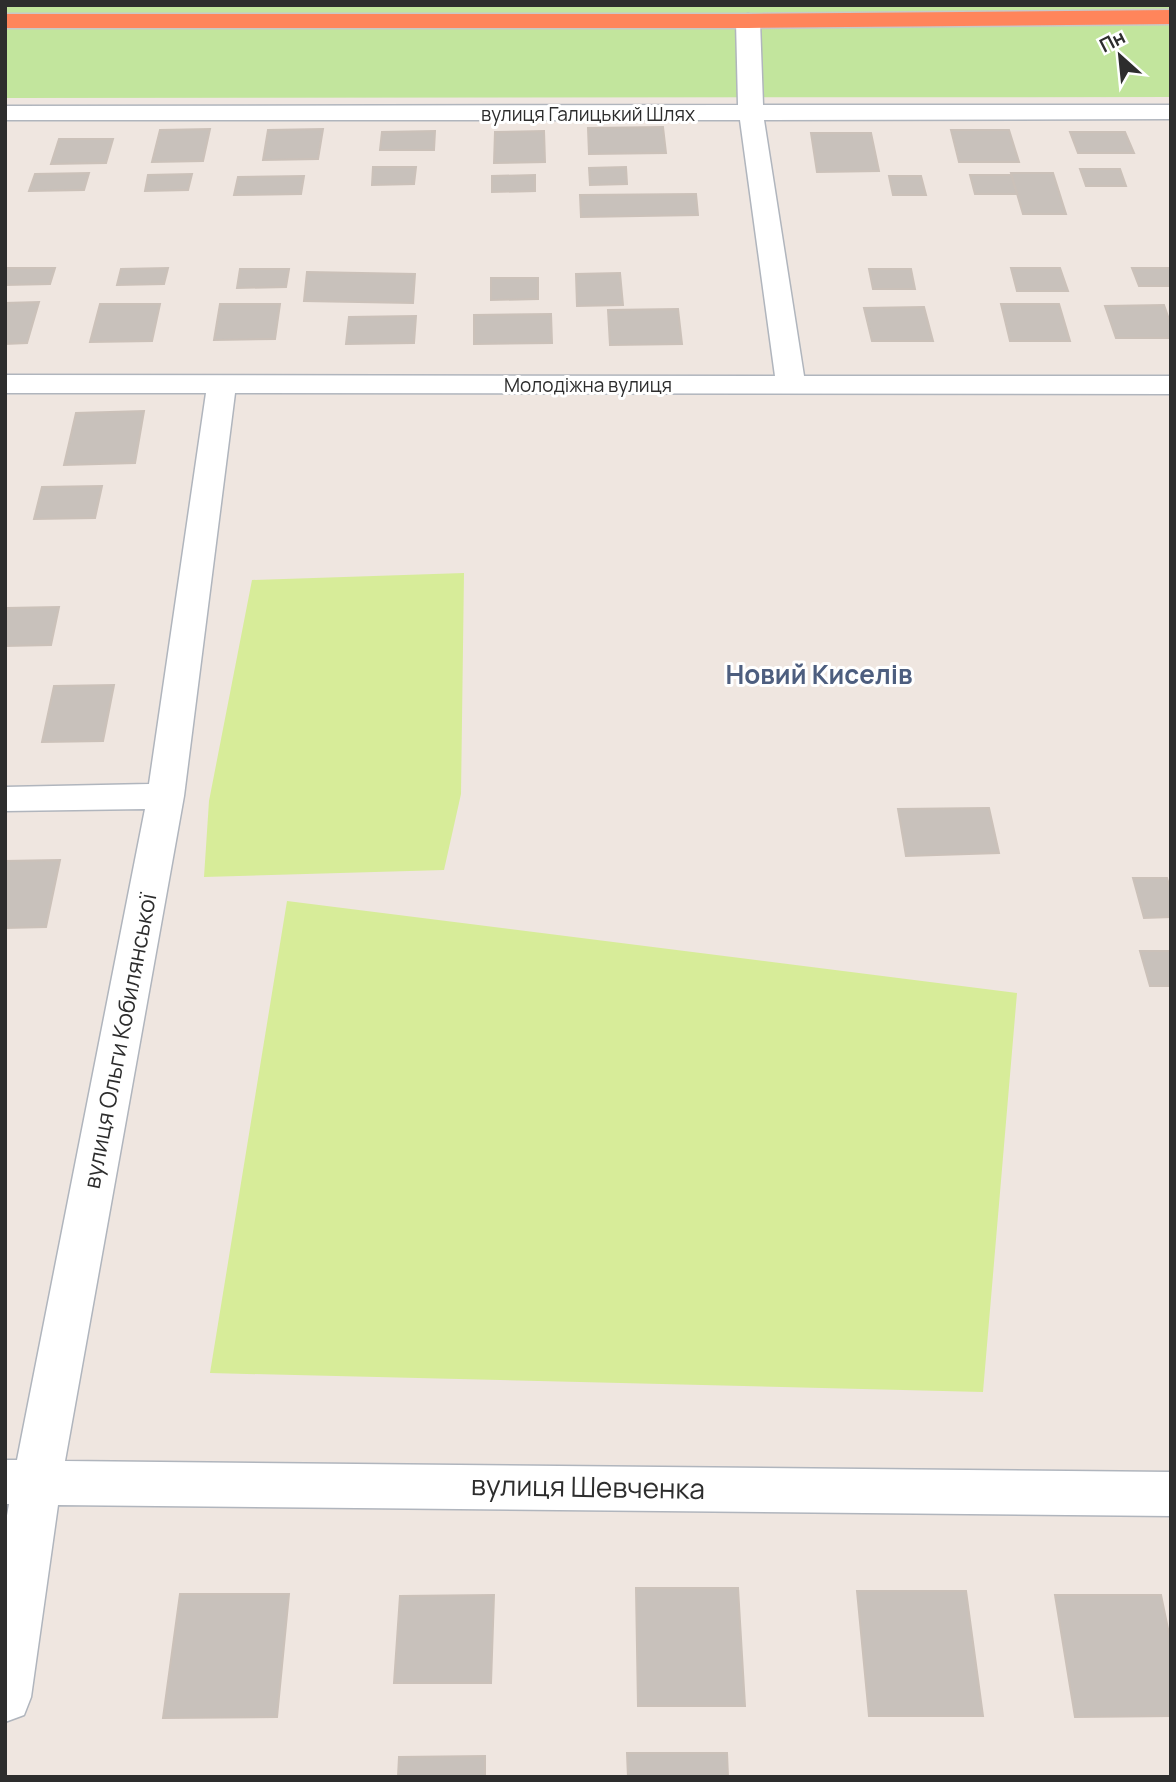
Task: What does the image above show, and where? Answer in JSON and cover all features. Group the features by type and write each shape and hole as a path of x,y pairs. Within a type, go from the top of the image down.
{"highway":[{"path":"5,21 748,21 1171,17"}],"street":[{"path":"748,21 751,113 791,386"},
{"name":"вулиця Галицький Шлях","path":"5,113 1171,112"},
{"name":"вулиця Ольги Кобилянської","path":"5,1696 21,1481 166,796 222,383"},
{"name":"Молодіжна вулиця","path":"5,384 1171,386"},
{"path":"5,799 166,796"},
{"name":"вулиця Шевченка","path":"21,1481 1171,1494"}],"green space":[{"path":"5,5 1171,5 1171,97 5,98"},
{"path":"464,573 461,794 444,870 204,877 209,801 252,580"},
{"path":"287,901 1017,993 983,1392 210,1373"}],"building":[{"path":"663,127 666,153 589,154 588,128"},
{"path":"210,129 203,161 152,162 160,130"},
{"path":"323,129 318,159 263,160 268,130"},
{"path":"951,130 1009,130 1019,162 959,162"},
{"path":"435,131 434,150 380,150 382,132"},
{"path":"544,131 545,162 494,163 495,132"},
{"path":"1070,132 1125,132 1134,153 1078,153"},
{"path":"811,133 871,133 879,171 817,172"},
{"path":"59,139 113,139 106,163 51,164"},
{"path":"373,167 416,167 414,184 372,185"},
{"path":"626,167 627,184 590,185 589,168"},
{"path":"1080,169 1120,169 1126,186 1086,186"},
{"path":"89,173 84,190 29,191 35,174"},
{"path":"1011,173 1053,173 1066,214 1023,214"},
{"path":"192,174 188,190 145,191 148,175"},
{"path":"535,175 535,191 492,192 492,176"},
{"path":"970,175 1011,175 1017,194 975,194"},
{"path":"304,176 301,194 234,195 238,177"},
{"path":"889,176 921,176 926,195 893,195"},
{"path":"696,194 698,215 581,217 580,195"},
{"path":"5,268 55,268 50,284 5,285"},
{"path":"168,268 164,284 117,285 121,269"},
{"path":"1011,268 1060,268 1068,291 1017,291"},
{"path":"1132,268 1171,268 1171,286 1139,286"},
{"path":"240,269 289,269 286,287 237,288"},
{"path":"869,269 911,269 915,289 873,289"},
{"path":"307,272 415,274 413,303 304,301"},
{"path":"620,273 623,305 577,306 576,274"},
{"path":"491,278 538,278 538,299 491,300"},
{"path":"39,302 27,343 5,344 5,303"},
{"path":"100,304 160,304 152,341 90,342"},
{"path":"220,304 280,304 275,339 214,340"},
{"path":"1001,304 1059,304 1070,341 1010,341"},
{"path":"1164,305 1171,325 1171,338 1116,338 1105,306"},
{"path":"924,307 933,341 872,341 864,308"},
{"path":"678,309 682,344 610,345 608,310"},
{"path":"551,314 552,343 474,344 474,315"},
{"path":"416,316 414,343 346,344 349,317"},
{"path":"144,411 135,463 64,465 76,413"},
{"path":"102,486 95,518 34,519 42,487"},
{"path":"59,607 51,645 5,646 7,608"},
{"path":"114,685 103,741 42,742 54,686"},
{"path":"989,808 999,853 906,856 898,809"},
{"path":"60,860 46,927 5,928 5,861"},
{"path":"1133,878 1167,878 1171,891 1171,917 1144,918"},
{"path":"1140,951 1171,951 1171,986 1150,986"},
{"path":"636,1588 738,1588 745,1706 638,1706"},
{"path":"857,1591 966,1591 983,1716 869,1716"},
{"path":"180,1594 289,1594 277,1717 163,1718"},
{"path":"494,1595 491,1683 394,1683 400,1596"},
{"path":"1055,1595 1161,1595 1171,1643 1171,1716 1075,1717"},
{"path":"627,1753 727,1753 728,1777 628,1777"},
{"path":"485,1756 485,1777 398,1777 399,1757"}],"district":[{"name":"Новий Киселів","path":"819,675"}]}
